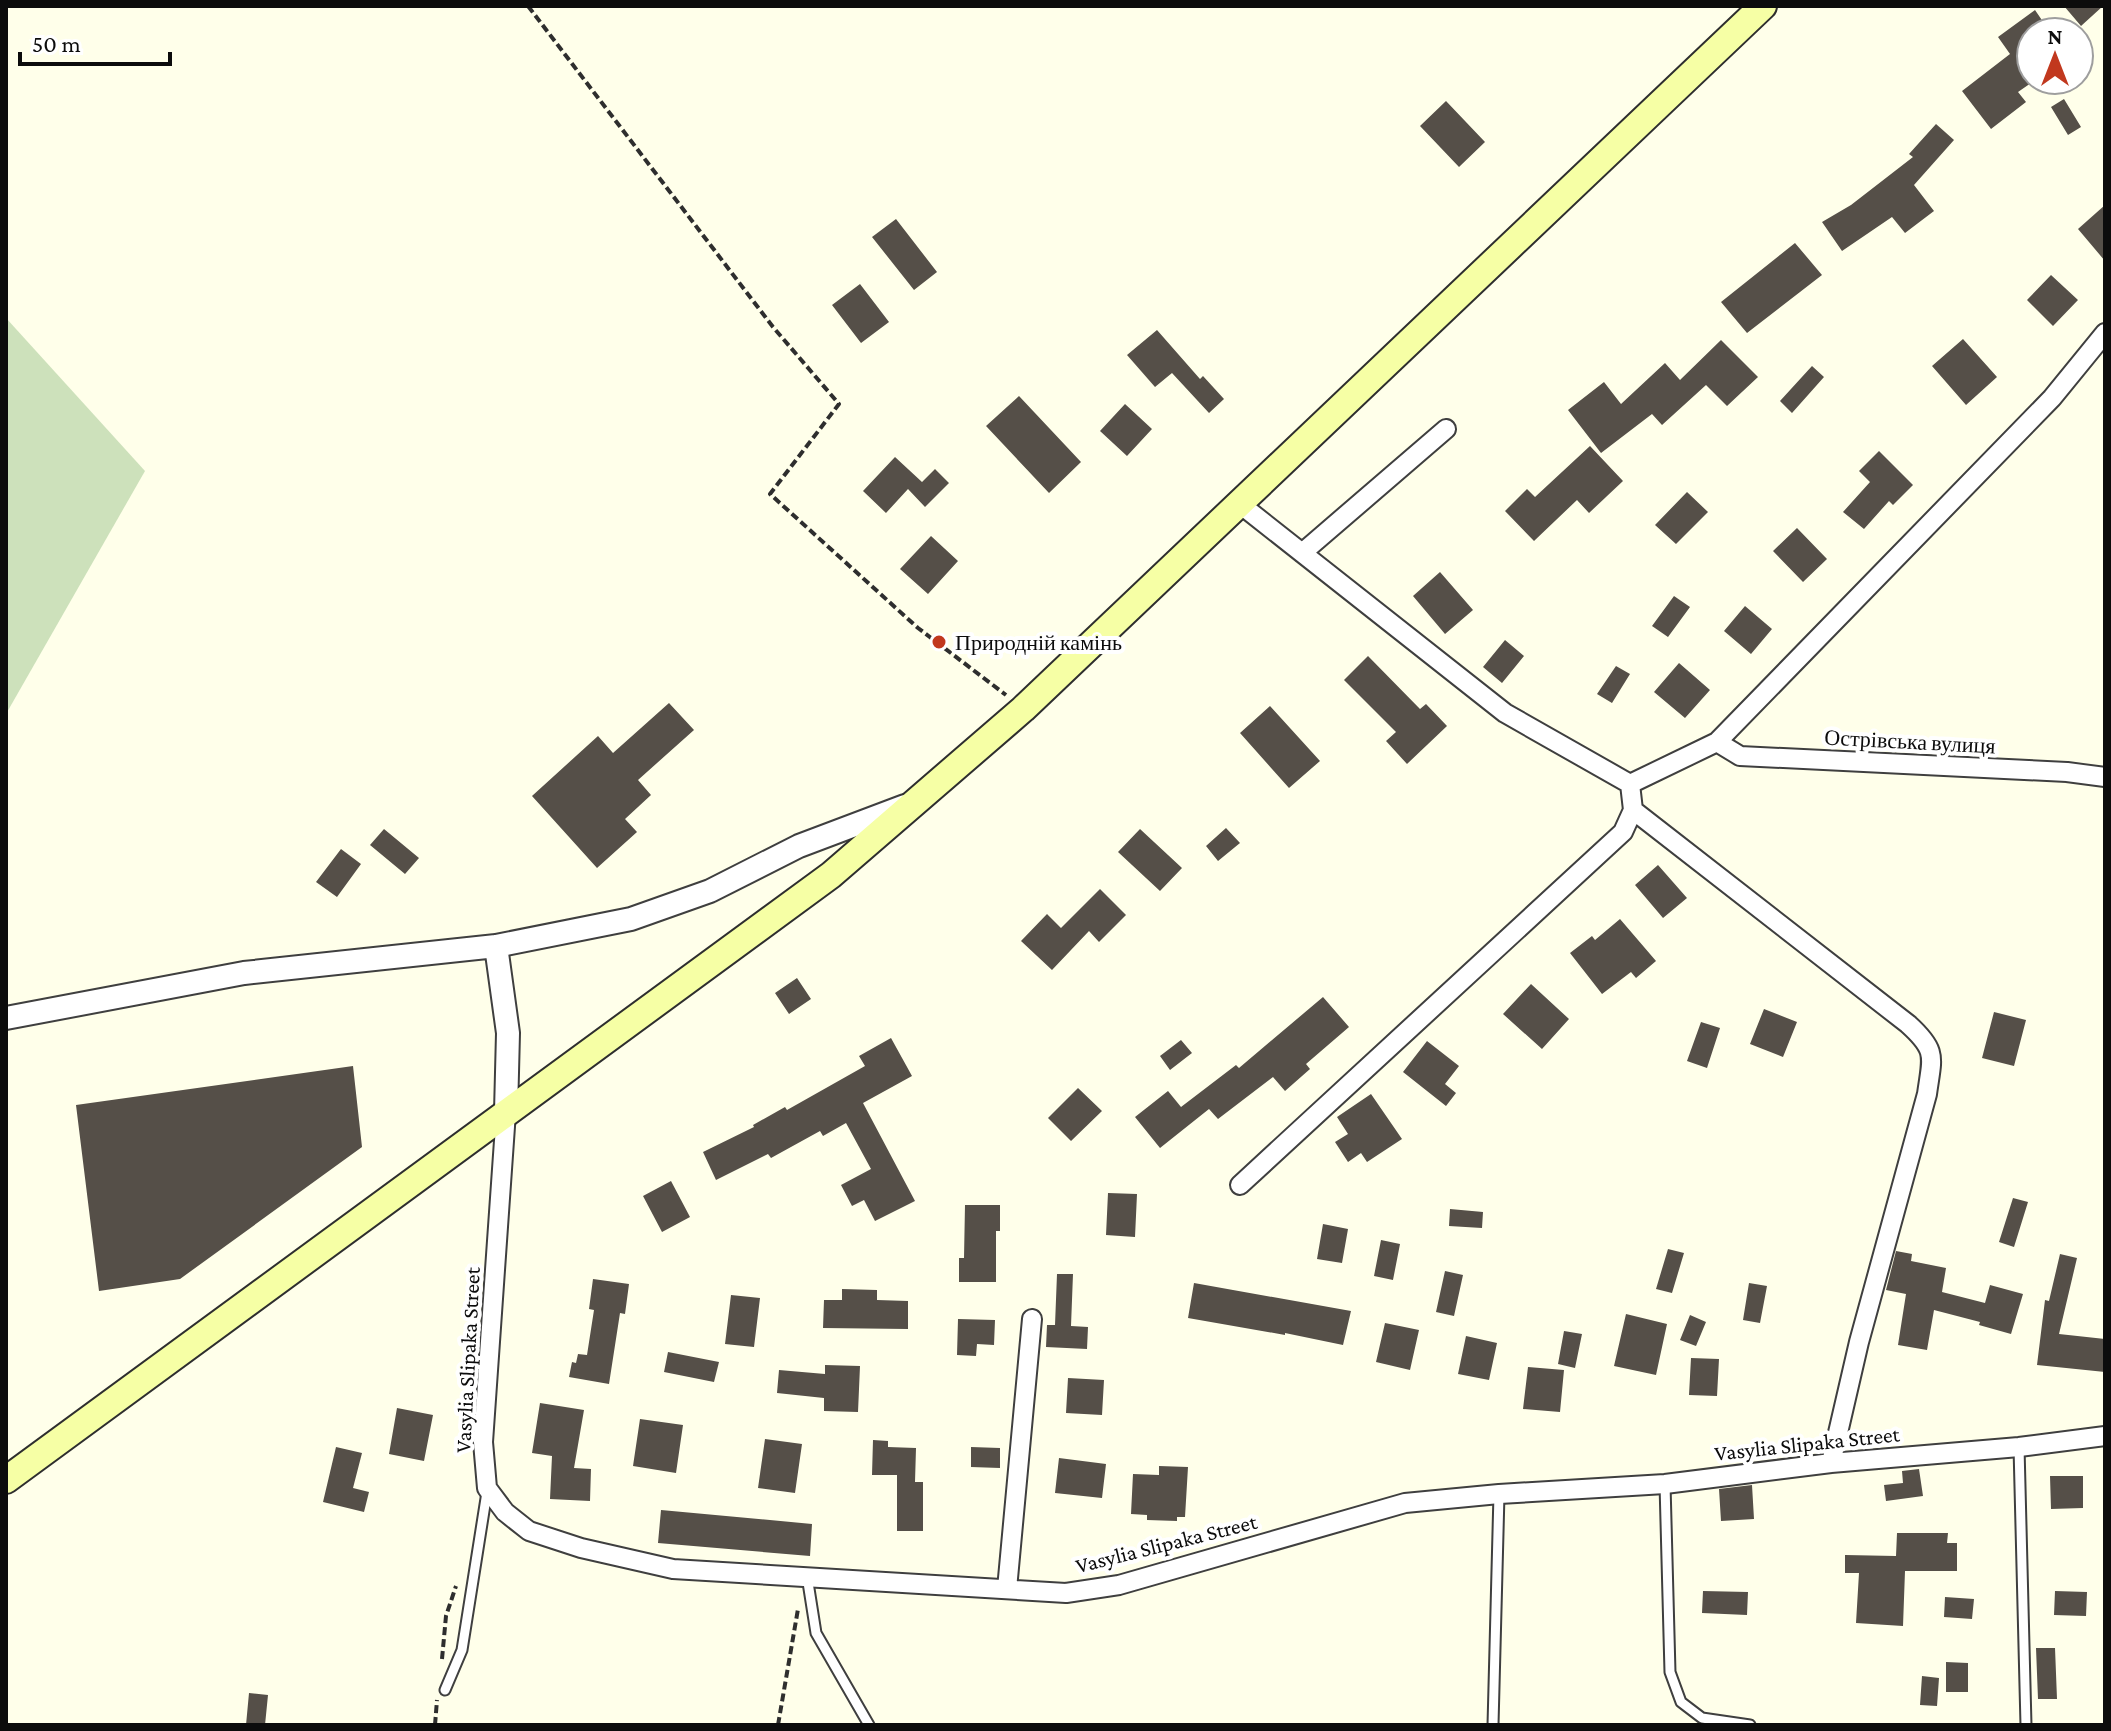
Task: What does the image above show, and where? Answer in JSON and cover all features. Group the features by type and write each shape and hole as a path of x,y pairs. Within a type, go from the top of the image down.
{"main road":[{"path":"6,1480 831,875 1023,709 1763,6"}],"street":[{"path":"1630,784 1717,742 2052,398 2105,333"},
{"path":"1302,553 1446,429"},
{"path":"1240,504 1505,713 1630,784"},
{"name":"Острівська вулиця","path":"1717,742 1740,756 2067,772 2105,777"},
{"path":"1240,1185 1623,832 1633,810 1630,784"},
{"path":"6,1018 244,973 496,946 631,919 710,891 799,846 918,801"},
{"path":"1633,810 1908,1024 1926,1041 1931,1052 1927,1094 1859,1342 1831,1463"},
{"path":"496,946 508,1033 506,1112"},
{"name":"Vasylia Slipaka Street","path":"506,1112 483,1442 487,1488 505,1512 529,1531 581,1548 673,1569 1066,1593 1119,1585 1405,1503 1665,1484 1831,1463 2019,1447 2105,1436"},
{"path":"1007,1589 1032,1319"}],"lane":[{"path":"2019,1447 2026,1725"},
{"path":"1665,1484 1670,1672 1677,1692 1681,1702 1702,1718 1750,1725"},
{"path":"445,1690 462,1650 487,1488"},
{"path":"1493,1725 1499,1494"},
{"path":"807,1576 816,1633 869,1725"}],"path":[{"path":"528,6 773,327 839,404 770,494 918,628 1023,709"},
{"path":"778,1725 793,1625 807,1576"}],"green space":[{"path":"6,318 145,471 6,714"}],"building":[{"path":"2064,6 2103,6 2092,16 2072,16"},
{"path":"2015,25 2015,96 2021,96 2026,102 1991,129 1962,91 2010,54 1998,37"},
{"path":"2064,99 2081,127 2068,135 2051,107"},
{"path":"1446,101 1485,142 1459,167 1420,126"},
{"path":"1936,124 1954,140 1914,185 1934,211 1905,233 1892,217 1842,251 1822,222 1851,205 1913,157 1909,154"},
{"path":"2105,205 2105,261 2078,229"},
{"path":"896,219 937,272 914,290 872,237"},
{"path":"1795,243 1822,275 1747,333 1721,302"},
{"path":"2051,275 2078,300 2053,326 2027,300"},
{"path":"860,284 889,322 861,343 832,305"},
{"path":"1157,330 1200,379 1203,376 1224,399 1209,413 1172,373 1155,387 1127,355"},
{"path":"1963,339 1997,377 1966,405 1932,366"},
{"path":"1721,340 1758,377 1727,406 1706,385 1662,425 1652,414 1601,453 1568,410 1604,382 1621,404 1665,363 1680,380"},
{"path":"1812,366 1824,377 1792,413 1780,401"},
{"path":"1019,396 1081,462 1049,493 986,426"},
{"path":"1125,404 1152,429 1127,456 1100,431"},
{"path":"1590,446 1623,481 1589,513 1577,500 1534,541 1505,511 1527,489 1535,497"},
{"path":"1879,451 1913,485 1893,505 1889,501 1864,529 1843,512 1870,482 1859,471"},
{"path":"895,457 922,482 935,469 949,483 925,507 908,489 886,513 863,491"},
{"path":"1687,492 1708,512 1676,544 1655,525"},
{"path":"1797,528 1827,559 1803,582 1773,551"},
{"path":"931,536 958,561 928,594 900,569"},
{"path":"1440,572 1473,610 1445,634 1413,596"},
{"path":"1674,596 1690,607 1668,637 1652,626"},
{"path":"1745,606 1772,629 1751,654 1724,631"},
{"path":"1505,640 1524,656 1502,683 1483,667"},
{"path":"1368,656 1420,709 1426,704 1447,726 1407,764 1386,741 1396,732 1344,680"},
{"path":"1679,663 1710,690 1685,718 1654,692"},
{"path":"1616,666 1630,674 1612,703 1597,694"},
{"path":"669,703 694,730 638,780 651,795 625,819 637,832 597,868 532,796 598,736 613,753"},
{"path":"1270,706 1320,761 1289,788 1240,733"},
{"path":"1226,828 1240,843 1218,861 1206,846"},
{"path":"384,829 419,858 405,874 370,845"},
{"path":"1140,829 1182,868 1160,891 1118,852"},
{"path":"341,849 361,864 337,897 316,882"},
{"path":"1658,865 1687,898 1663,918 1635,885"},
{"path":"1100,889 1126,915 1099,942 1089,931 1052,970 1021,941 1047,914 1061,928"},
{"path":"1620,919 1656,961 1636,978 1631,972 1602,994 1570,953 1592,936 1595,940"},
{"path":"797,978 811,999 789,1014 775,993"},
{"path":"1531,984 1569,1019 1542,1049 1503,1014"},
{"path":"1323,997 1349,1027 1306,1064 1310,1069 1285,1091 1273,1077 1218,1119 1209,1109 1160,1148 1135,1117 1168,1091 1181,1107 1236,1065 1239,1068"},
{"path":"1764,1009 1797,1022 1783,1057 1750,1044"},
{"path":"1994,1012 2026,1020 2014,1066 1982,1058"},
{"path":"1701,1022 1720,1028 1707,1068 1687,1061"},
{"path":"891,1038 912,1076 863,1103 915,1201 875,1221 864,1200 852,1206 841,1185 871,1169 846,1123 823,1136 820,1131 771,1158 768,1154 716,1180 703,1152 865,1066 859,1056"},
{"path":"1181,1040 1192,1053 1170,1070 1160,1056"},
{"path":"1427,1041 1459,1066 1445,1084 1456,1093 1446,1106 1403,1072"},
{"path":"353,1066 362,1147 180,1279 99,1291 76,1105"},
{"path":"1078,1088 1102,1111 1071,1141 1048,1118"},
{"path":"1371,1094 1402,1139 1367,1162 1361,1153 1348,1162 1335,1142 1348,1134 1337,1117"},
{"path":"671,1181 690,1217 662,1232 643,1196"},
{"path":"1108,1193 1137,1194 1135,1237 1106,1235"},
{"path":"2013,1198 2028,1202 2014,1247 1999,1242"},
{"path":"965,1205 1000,1205 1000,1231 996,1231 996,1282 959,1282 959,1258 964,1258"},
{"path":"1450,1209 1483,1212 1482,1228 1449,1226"},
{"path":"1323,1224 1348,1229 1342,1263 1317,1259"},
{"path":"1381,1240 1400,1244 1393,1280 1374,1276"},
{"path":"1668,1249 1684,1253 1672,1293 1656,1289"},
{"path":"1896,1251 1912,1254 1911,1261 1946,1268 1942,1292 1985,1303 1990,1285 2023,1294 2011,1334 1934,1310 1927,1350 1898,1345 1906,1294 1886,1290"},
{"path":"2060,1254 2077,1258 2059,1334 2105,1339 2105,1372 2037,1365 2045,1300 2049,1301"},
{"path":"1445,1271 1463,1275 1454,1316 1436,1312"},
{"path":"1057,1274 1073,1274 1071,1326 1088,1327 1087,1349 1046,1347 1047,1325 1055,1325"},
{"path":"593,1279 629,1284 625,1314 620,1313 609,1384 569,1377 572,1362 576,1363 578,1354 587,1355 594,1310 589,1309"},
{"path":"1194,1283 1351,1311 1343,1345 1188,1318"},
{"path":"1749,1283 1767,1286 1760,1323 1743,1320"},
{"path":"842,1289 877,1290 877,1300 908,1301 908,1329 823,1328 824,1300 842,1300"},
{"path":"731,1295 760,1298 754,1347 725,1344"},
{"path":"1626,1314 1667,1324 1656,1375 1614,1366"},
{"path":"1690,1315 1706,1322 1696,1346 1680,1340"},
{"path":"958,1319 995,1320 994,1345 977,1344 976,1356 957,1355"},
{"path":"1385,1323 1419,1330 1410,1370 1376,1362"},
{"path":"1564,1331 1582,1334 1575,1368 1558,1364"},
{"path":"1466,1336 1497,1343 1489,1380 1458,1374"},
{"path":"668,1352 719,1362 714,1382 664,1372"},
{"path":"1691,1358 1719,1359 1717,1396 1689,1395"},
{"path":"825,1365 860,1366 858,1412 824,1411 824,1398 777,1393 779,1370 825,1374"},
{"path":"1528,1367 1564,1370 1560,1412 1523,1409"},
{"path":"1068,1378 1104,1380 1102,1415 1066,1413"},
{"path":"540,1403 584,1410 574,1468 591,1469 590,1501 550,1499 552,1456 532,1453"},
{"path":"397,1408 433,1415 424,1461 389,1454"},
{"path":"640,1419 683,1425 676,1473 633,1466"},
{"path":"765,1439 802,1444 795,1493 758,1488"},
{"path":"873,1440 888,1441 888,1447 916,1448 915,1482 923,1482 923,1531 897,1531 897,1475 872,1475"},
{"path":"336,1447 362,1453 353,1488 369,1492 364,1512 323,1502"},
{"path":"971,1447 1000,1448 1000,1468 971,1467"},
{"path":"1059,1458 1106,1464 1102,1498 1055,1493"},
{"path":"1159,1466 1188,1467 1185,1517 1177,1517 1177,1521 1147,1520 1147,1515 1131,1514 1133,1474 1159,1475"},
{"path":"1919,1469 1923,1496 1886,1501 1884,1485 1903,1483 1902,1471"},
{"path":"2050,1476 2083,1476 2083,1508 2051,1509"},
{"path":"1752,1485 1754,1519 1721,1521 1719,1489"},
{"path":"661,1510 812,1524 810,1556 658,1543"},
{"path":"1897,1533 1948,1533 1947,1543 1957,1543 1957,1571 1905,1571 1903,1626 1856,1623 1859,1573 1845,1573 1845,1555 1896,1556"},
{"path":"1703,1591 1748,1592 1747,1615 1702,1613"},
{"path":"2055,1591 2087,1592 2086,1616 2054,1615"},
{"path":"1945,1597 1974,1599 1972,1619 1944,1617"},
{"path":"2036,1648 2055,1648 2057,1699 2038,1699"},
{"path":"1946,1662 1968,1663 1968,1692 1946,1692"},
{"path":"1922,1676 1939,1678 1937,1706 1920,1705"},
{"path":"249,1693 268,1695 265,1725 246,1725"}],"place":[{"name":"Природній камінь","path":"939,642"}]}
